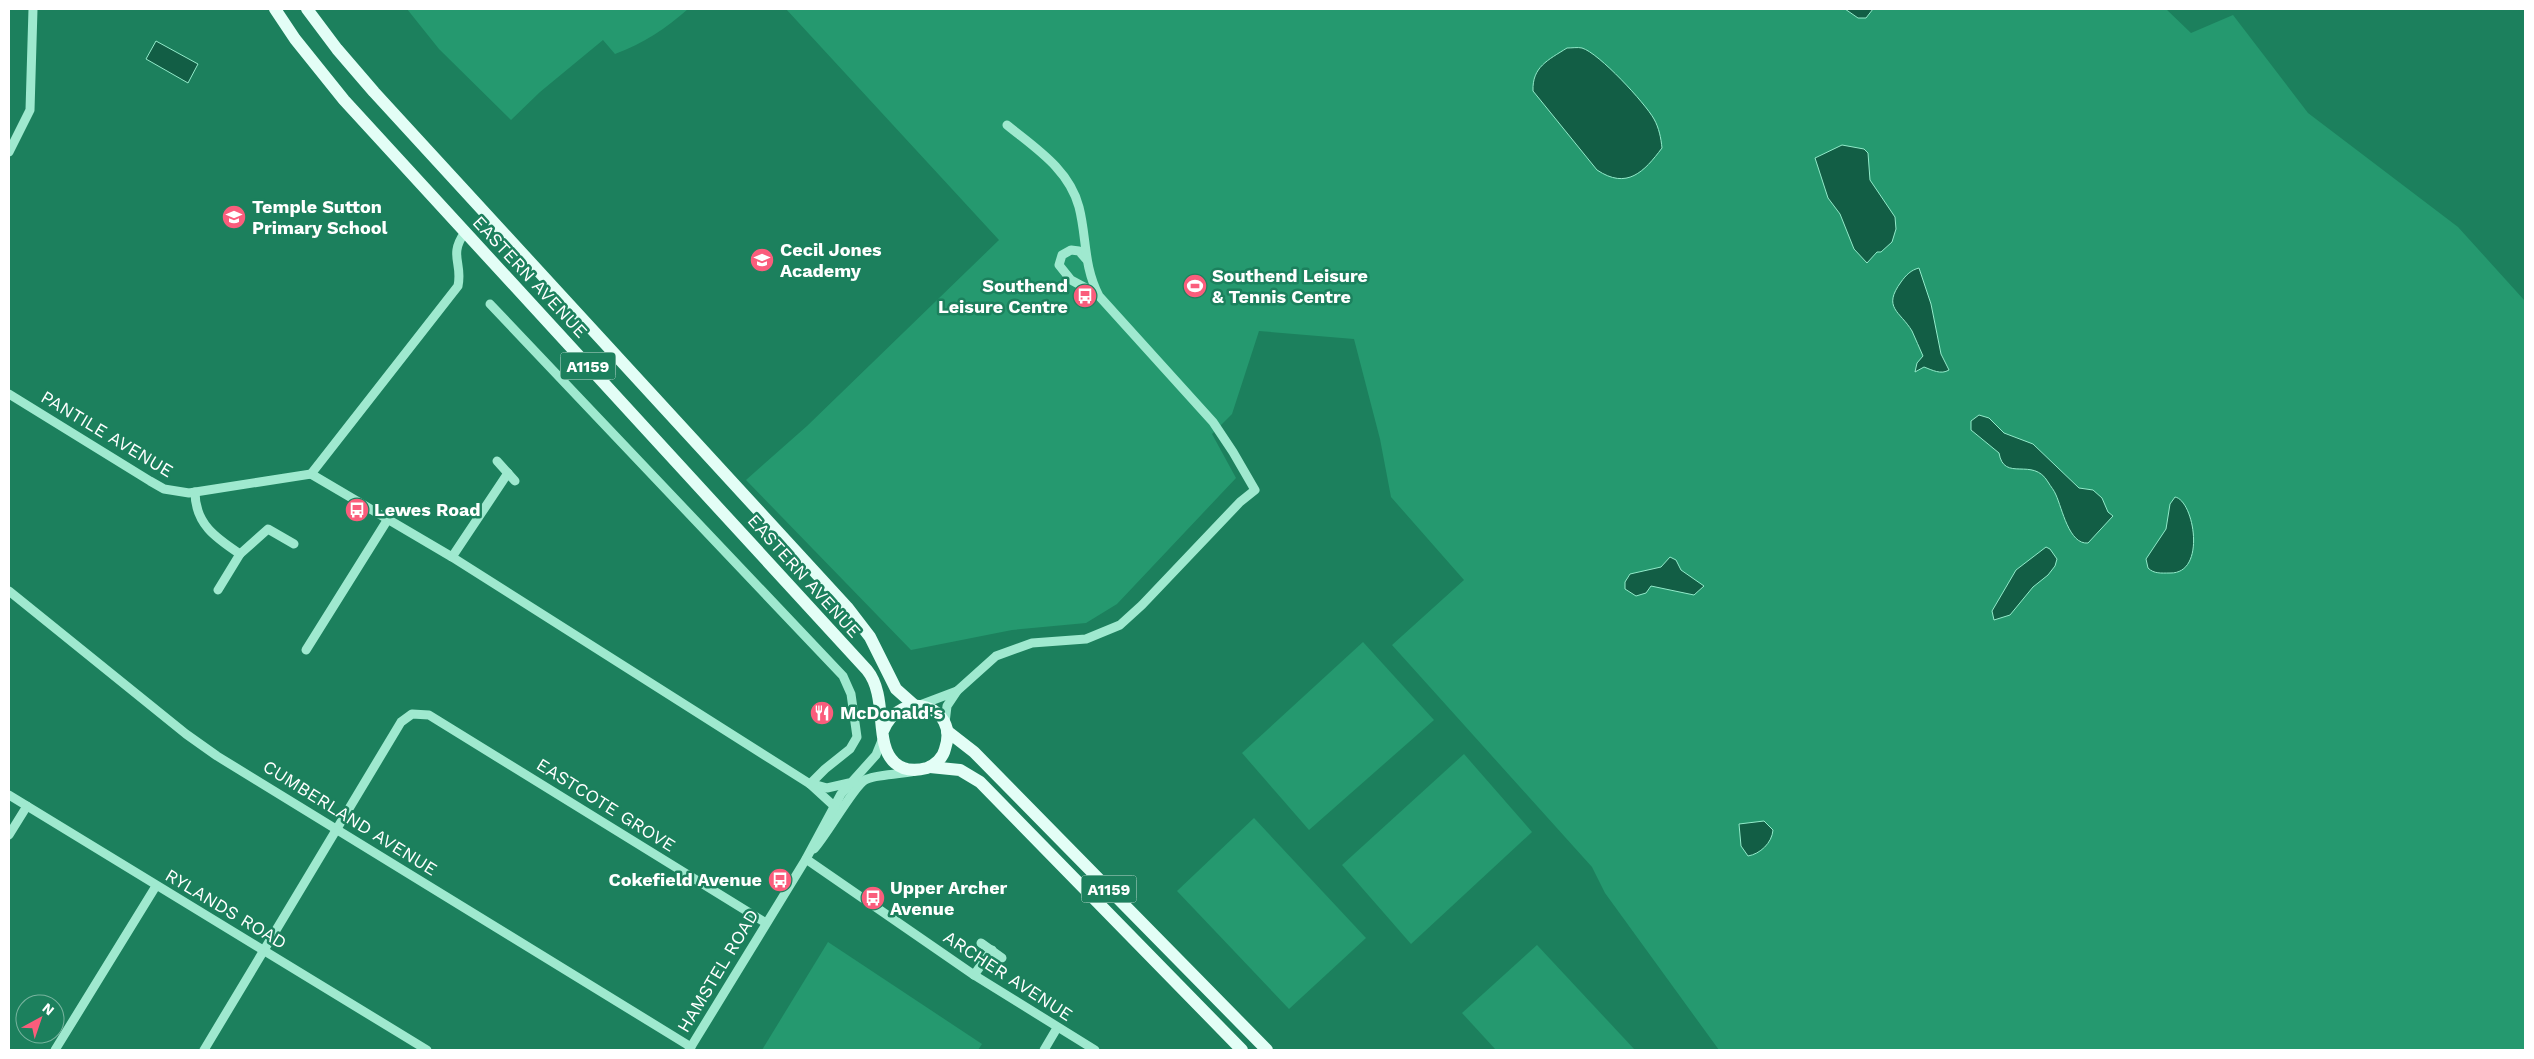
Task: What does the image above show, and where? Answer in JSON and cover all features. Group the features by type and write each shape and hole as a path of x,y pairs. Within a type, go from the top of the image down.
{"main road":[{"name":"EASTERN AVENUE","path":"275,9 295,39 344,100 867,670 875,683 879,696 885,750 892,760 904,769 925,768"},
{"name":"EASTERN AVENUE","path":"307,9 337,49 374,92 847,607 870,637 896,689 917,705 938,714 946,728"},
{"path":"883,734 888,720 895,712 917,705"},
{"path":"925,768 944,753 948,743 946,728"},
{"name":"A1159","path":"946,728 974,752 1267,1050"},
{"name":"A1159","path":"925,768 960,770 980,782 1242,1050"}],"street":[{"path":"9,152 30,110 33,9"},
{"path":"1006,124 1046,157 1061,172 1070,185 1079,208 1086,259 1099,296"},
{"path":"465,232 455,252 460,278 458,286 311,474 452,557 810,784 834,806 843,803 852,787"},
{"path":"946,728 947,706 956,690 980,668 1007,650 1032,643 1086,639 1110,631 1142,605 1240,502 1255,490 1213,422 1099,296 1071,280 1059,265 1062,255 1071,250 1079,251 1086,259"},
{"path":"490,304 843,676 851,694 857,737 850,749 810,784"},
{"name":"PANTILE AVENUE","path":"9,394 164,489 174,492 195,492 311,474"},
{"path":"497,461 515,481"},
{"path":"452,557 508,473"},
{"path":"195,492 199,515 204,525 218,539 240,554"},
{"path":"306,650 388,519"},
{"path":"218,590 240,554 270,529 294,544"},
{"name":"CUMBERLAND AVENUE","path":"9,591 186,734 690,1048"},
{"path":"917,705 956,690"},
{"name":"EASTCOTE GROVE","path":"336,828 401,722 406,716 412,714 430,715 766,923"},
{"name":"HAMSTEL ROAD","path":"806,859 832,827 852,787 876,755 883,734"},
{"name":"HAMSTEL ROAD","path":"852,787 866,779 925,768"},
{"path":"810,784 827,788 852,787"},
{"name":"RYLANDS ROAD","path":"9,795 264,953 428,1050"},
{"path":"9,835 27,806"},
{"name":"HAMSTEL ROAD","path":"690,1048 806,859 834,806"},
{"path":"204,1050 264,953 336,828"},
{"name":"ARCHER AVENUE","path":"806,859 974,975 1095,1050"},
{"path":"54,1050 156,886"},
{"path":"981,943 1002,958"},
{"path":"974,975 992,950"},
{"path":"1044,1050 1057,1028"}],"shaded area":[{"path":"407,9 688,9 654,35 615,54 603,40 540,92 511,120 439,49"},
{"path":"786,9 2166,9 2191,33 2233,15 2308,113 2458,227 2525,301 2525,1050 1719,1050 1605,893 1592,867 1392,645 1464,580 1391,497 1380,439 1354,339 1259,331 1232,414 1212,434 1236,478 1117,604 1086,623 1012,630 911,650 746,480 807,426 999,240"},
{"path":"1845,9 1873,9 1866,18 1858,18"},
{"path":"156,41 198,64 188,83 146,59"},
{"path":"1567,48 1582,48 1599,59 1632,91 1654,119 1660,133 1662,148 1641,171 1634,175 1626,178 1617,178 1597,170 1533,91 1533,83 1538,70 1542,65"},
{"path":"1842,145 1864,149 1868,153 1870,180 1895,217 1896,229 1892,242 1881,252 1877,252 1867,263 1854,249 1840,214 1828,198 1815,158"},
{"path":"1919,268 1931,304 1941,354 1949,370 1943,372 1936,372 1924,367 1915,372 1917,363 1923,356 1912,331 1898,314 1893,304 1893,298 1901,282 1909,273"},
{"path":"1979,415 1989,418 2004,433 2033,444 2079,488 2093,490 2102,498 2108,512 2113,516 2088,543 2081,542 2071,532 2055,493 2042,475 2027,469 2007,467 2002,462 1999,453 1971,430 1971,421"},
{"path":"2175,497 2182,501 2192,523 2194,536 2193,550 2189,562 2182,570 2170,573 2155,572 2148,568 2146,559 2166,529 2170,504"},
{"path":"2046,547 2050,549 2057,559 2055,566 2048,575 2033,587 2010,615 1994,620 1992,611 2016,570"},
{"path":"1670,557 1676,560 1681,570 1704,586 1694,595 1651,586 1646,593 1636,596 1625,589 1625,582 1630,574 1661,567"},
{"path":"1363,642 1434,720 1309,830 1242,753"},
{"path":"1464,754 1532,832 1411,944 1342,865"},
{"path":"1254,818 1366,938 1289,1009 1177,891"},
{"path":"1764,821 1773,830 1772,835 1768,843 1761,850 1748,856 1741,846 1739,824"},
{"path":"828,942 982,1044 978,1050 762,1050"},
{"path":"1537,945 1635,1050 1496,1050 1462,1013"}],"place":[{"name":"Temple Sutton Primary School","path":"234,217"},
{"name":"Cecil Jones Academy","path":"762,260"},
{"name":"Southend Leisure & Tennis Centre","path":"1195,286"},
{"name":"Southend Leisure Centre","path":"1085,296"},
{"name":"Lewes Road","path":"357,510"},
{"name":"McDonald's","path":"822,713"},
{"name":"Cokefield Avenue","path":"780,880"},
{"name":"Upper Archer Avenue","path":"873,898"}]}
